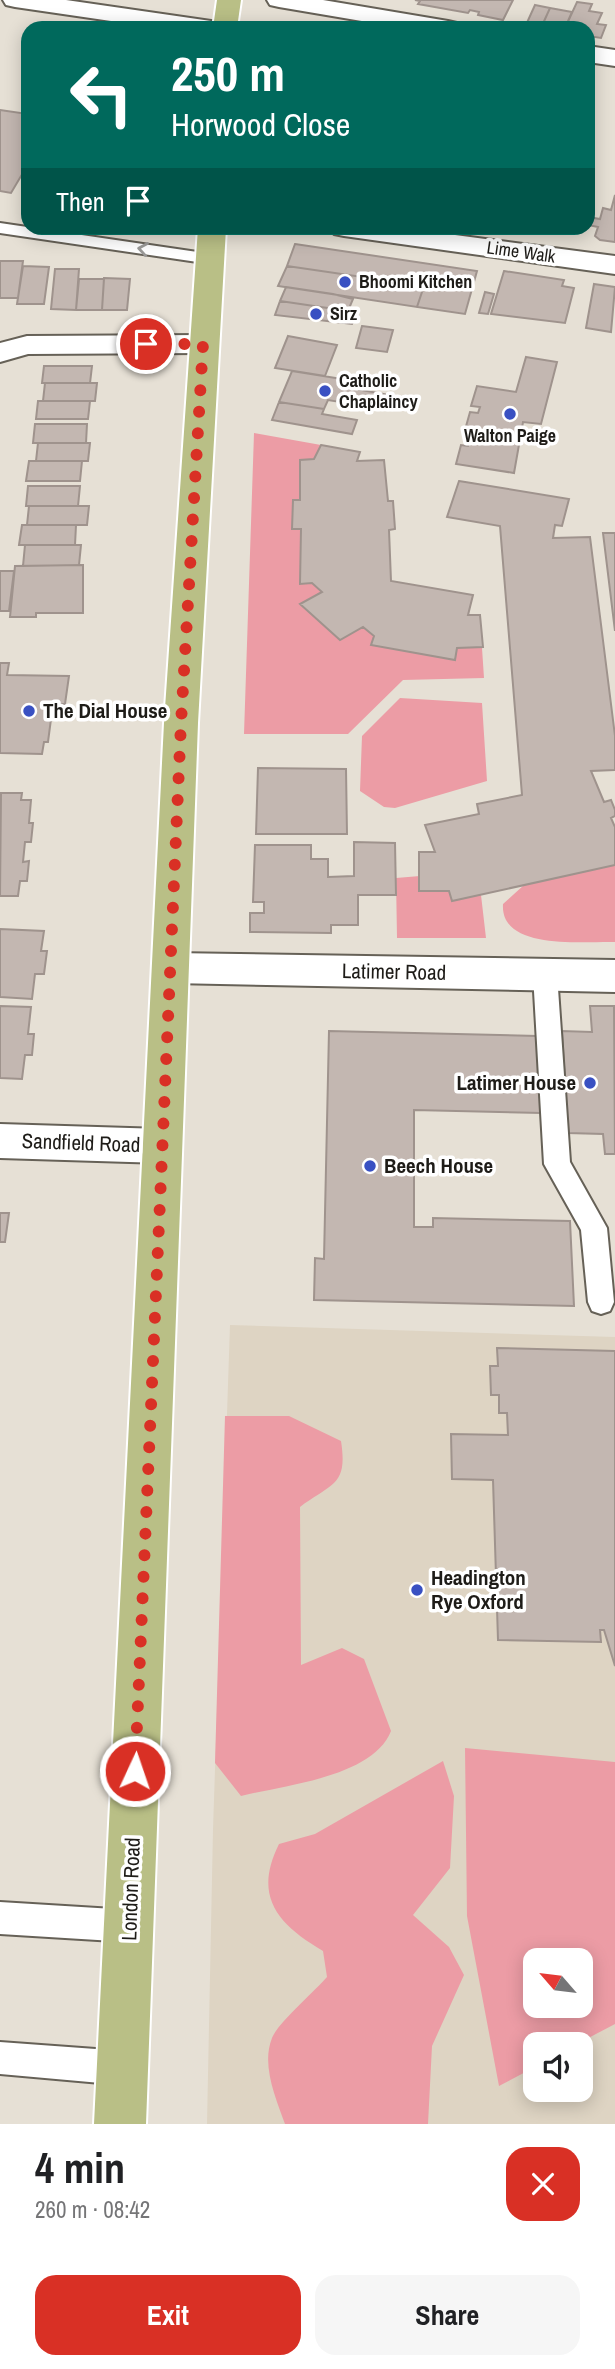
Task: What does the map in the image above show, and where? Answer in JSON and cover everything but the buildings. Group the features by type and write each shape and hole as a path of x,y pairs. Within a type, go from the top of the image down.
{"main road":[{"path":"226,21 229,0"},
{"name":"London Road","path":"120,2124 181,723 203,344 211,260 209,235"}],"street":[{"path":"15,0 162,21"},
{"path":"279,0 405,21"},
{"path":"595,55 615,58"},
{"name":"Lime Walk","path":"395,235 615,265"},
{"path":"0,353 27,345 203,344"},
{"name":"Latimer Road","path":"172,968 615,976"},
{"name":"Sandfield Road","path":"0,1140 162,1146"}],"lane":[{"path":"0,228 21,231"},
{"path":"46,235 211,260"},
{"path":"545,974 557,1164 594,1228 601,1302"},
{"path":"0,1917 130,1926"},
{"path":"0,2058 123,2068"}],"shaded area":[{"path":"254,433 321,445 314,459 300,460 300,500 293,501 292,529 301,529 301,584 312,583 322,592 301,605 340,640 363,627 374,636 372,644 455,660 457,648 482,648 484,678 403,680 348,734 244,734"},
{"path":"400,698 482,703 487,781 395,808 384,807 360,791 362,736"},
{"path":"615,865 615,942 546,940 515,930 506,919 503,904 524,885"},
{"path":"420,876 420,891 449,891 452,901 481,895 486,938 397,938 396,878"},
{"name":"Headington Rye Oxford","path":"230,1325 615,1337 615,2124 207,2124 213,1829"},
{"path":"225,1416 289,1416 341,1441 343,1456 340,1475 329,1487 300,1507 301,1665 342,1648 364,1659 391,1731 381,1747 347,1769 303,1783 241,1796 215,1763"},
{"path":"465,1748 615,1762 615,2024 593,2036 593,2032 523,2032 523,2073 499,2086 467,1916"},
{"path":"443,1761 454,1796 450,1868 413,1915 449,1947 464,1975 432,2046 428,2124 285,2124 269,2070 269,2048 275,2032 288,2016 327,1977 323,1951 282,1919 269,1894 268,1879 279,1844 315,1834"}],"place":[{"name":"Bhoomi Kitchen","path":"345,282"},
{"name":"Sirz","path":"316,314"},
{"name":"Catholic Chaplaincy","path":"325,391"},
{"name":"Walton Paige","path":"510,414"},
{"name":"The Dial House","path":"29,711"},
{"name":"Latimer House","path":"590,1083"},
{"name":"Beech House","path":"370,1166"},
{"name":"Headington Rye Oxford","path":"417,1590"}],"route":[{"path":"135,1771 181,723 203,344 146,344"}]}
